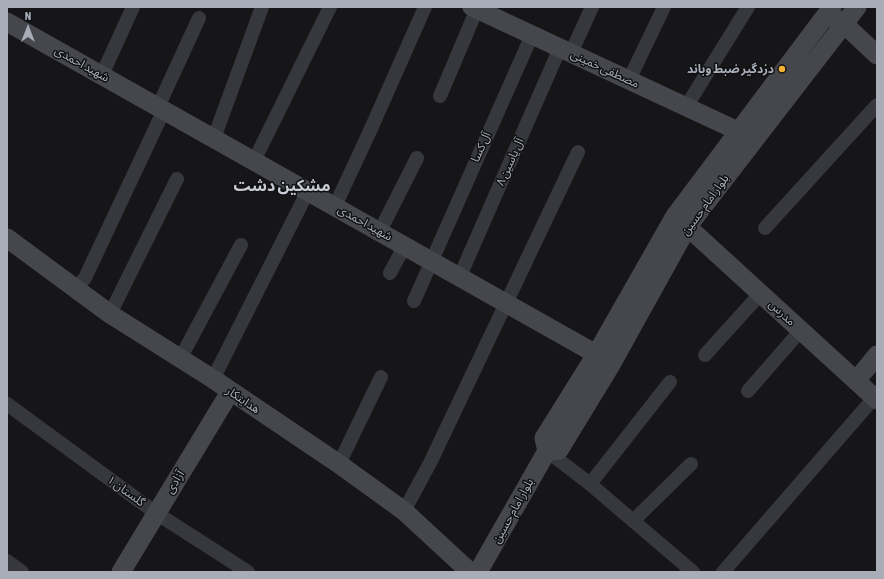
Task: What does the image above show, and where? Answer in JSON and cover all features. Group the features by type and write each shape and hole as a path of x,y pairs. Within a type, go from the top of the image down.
{"street":[{"path":"102,75 133,7"},
{"path":"214,138 262,7"},
{"path":"254,161 330,7"},
{"path":"335,206 425,7"},
{"name":"آل یاسین ۸","path":"460,276 565,50 592,7"},
{"path":"629,80 664,7"},
{"path":"686,107 748,7"},
{"name":"بلوار امام حسین","path":"681,221 756,136 857,7"},
{"path":"440,96 474,8"},
{"name":"مصطفی خمینی","path":"474,8 738,131 756,136"},
{"path":"830,11 877,55"},
{"name":"بلوار امام حسین","path":"478,572 547,451 544,438 605,358 681,221 738,131 830,11"},
{"path":"75,289 85,278 161,108 199,18"},
{"name":"شهید احمدی","path":"7,22 605,358"},
{"name":"آل کسا","path":"414,300 532,35"},
{"path":"765,228 877,105"},
{"path":"404,511 430,463 578,152"},
{"path":"380,231 418,158"},
{"path":"110,314 177,179"},
{"path":"213,379 308,191"},
{"name":"مدرس","path":"681,221 875,399"},
{"name":"هدایتکار","path":"7,238 110,314 213,379 230,392 339,464 404,511 470,572"},
{"path":"180,359 241,245"},
{"path":"390,273 405,245"},
{"path":"705,355 761,294"},
{"path":"748,391 801,330"},
{"path":"856,381 877,355"},
{"path":"339,464 381,377"},
{"path":"590,484 670,382"},
{"name":"آزادی","path":"121,572 230,392"},
{"path":"723,572 875,399"},
{"name":"گلستان ۱","path":"7,404 156,513 248,572"},
{"path":"547,451 590,484 693,572"},
{"path":"632,521 691,464"},
{"path":"7,561 22,572"}],"place":[{"name":"دزدگیر ضبط وباند","path":"782,69"}],"district":[{"name":"مشکین دشت","path":"282,186"}]}
